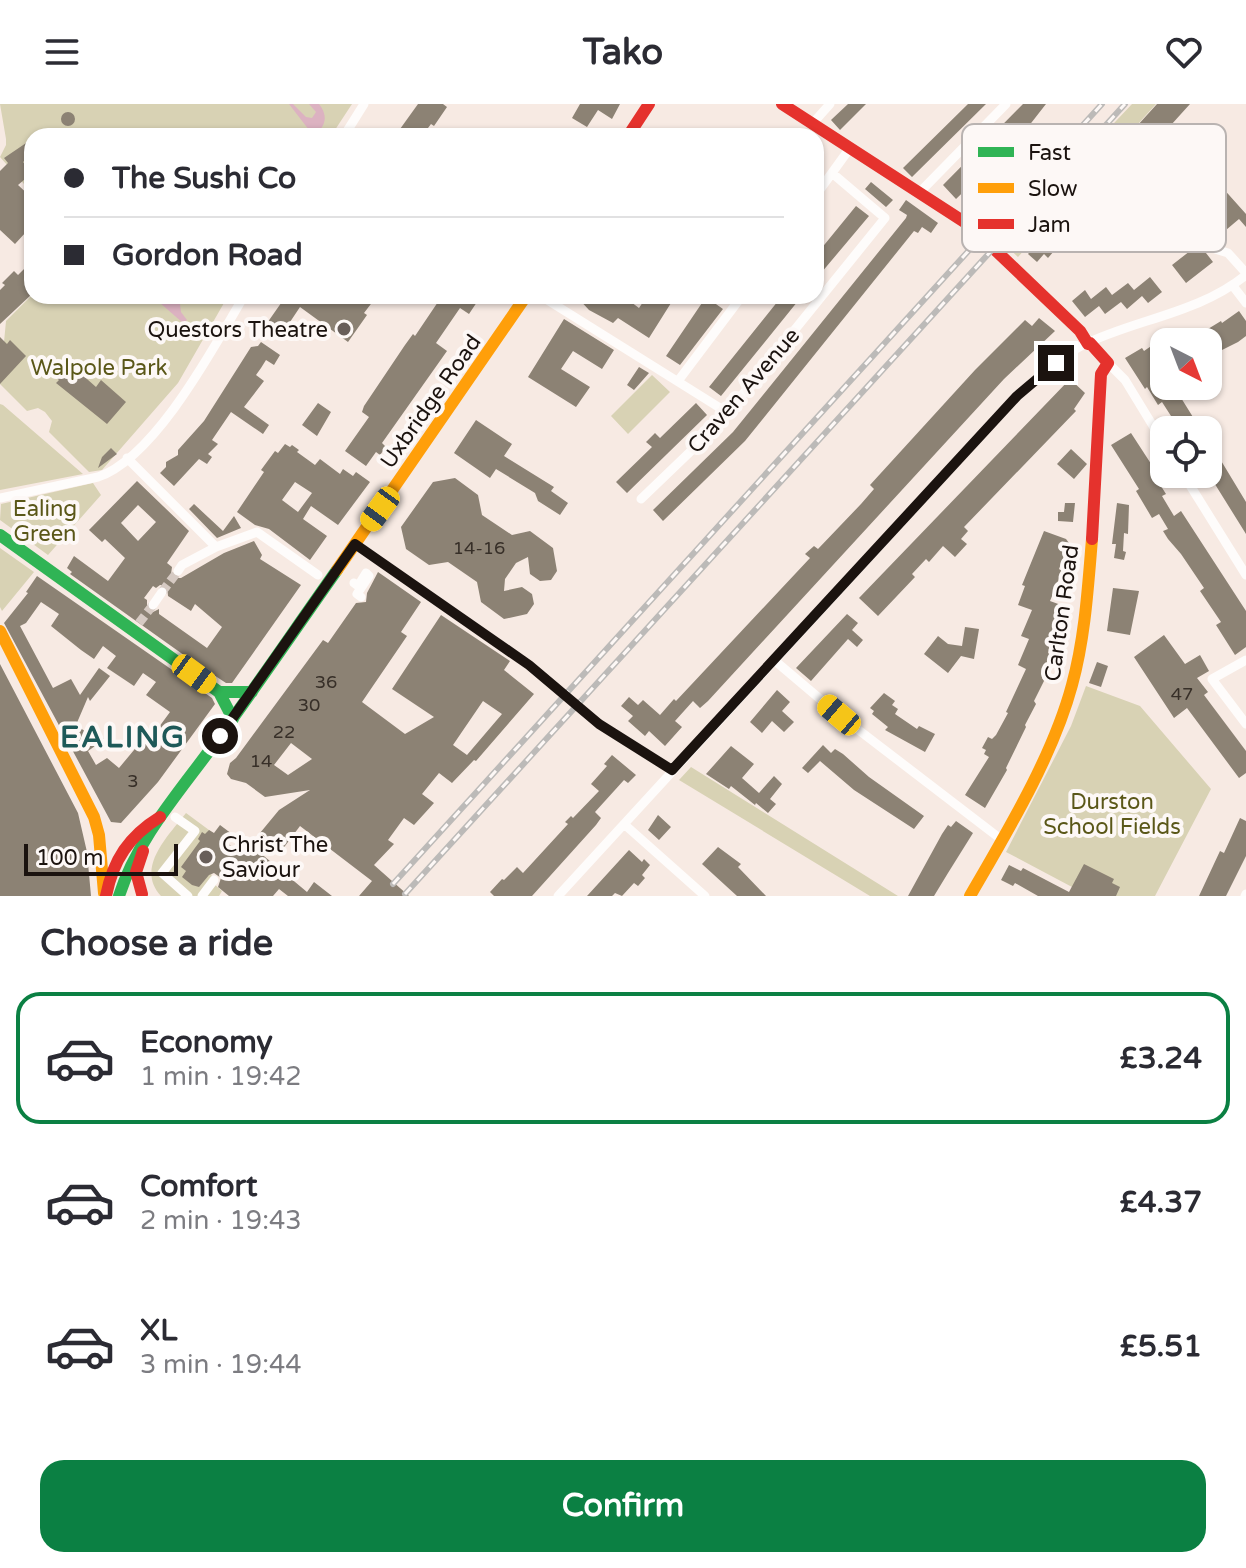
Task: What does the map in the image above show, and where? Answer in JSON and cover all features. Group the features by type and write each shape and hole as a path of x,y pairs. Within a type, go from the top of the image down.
{"main road":[{"path":"633,128 649,104"},
{"path":"782,104 820,128"},
{"path":"824,130 962,220"},
{"path":"997,252 1080,331 1108,363"},
{"name":"Uxbridge Road","path":"166,818 521,304"},
{"name":"Carlton Road","path":"975,895 1060,724 1073,683 1084,625 1101,374 1108,363"},
{"path":"0,535 219,692 233,719"},
{"path":"0,631 82,789 105,843 119,853 134,851 166,818"},
{"path":"219,692 252,692"},
{"path":"112,895 111,872 119,853 143,826 166,818"},
{"path":"143,895 136,872 139,860 166,818"},
{"path":"97,828 112,895"},
{"path":"112,895 143,842"},
{"path":"112,895 136,888 143,895"}],"street":[{"path":"349,128 364,104"},
{"path":"813,123 830,104"},
{"path":"986,124 1006,104"},
{"path":"824,184 850,148"},
{"path":"920,192 962,149"},
{"name":"Craven Avenue","path":"824,294 885,218 832,173"},
{"path":"558,896 1017,396 1056,363 1089,343 1194,306 1233,286 1246,274 1225,252"},
{"path":"1233,286 1246,303"},
{"path":"0,498 98,477 107,474 127,458 165,420 187,390 239,304"},
{"path":"554,304 728,413"},
{"path":"678,381 736,304"},
{"name":"Craven Avenue","path":"641,499 728,413 816,304"},
{"path":"1108,363 1125,380 1150,421"},
{"path":"127,458 216,547"},
{"path":"1192,488 1246,575"},
{"path":"178,571 182,565 216,547 257,532 318,575"},
{"path":"355,544 550,682 592,718 672,770"},
{"path":"354,583 358,586 366,573 369,576 357,594 361,597"},
{"path":"153,605 162,592"},
{"path":"774,660 839,715 1002,840"},
{"path":"1246,660 1212,679 1246,724"},
{"path":"166,818 195,831 162,873 188,896"},
{"path":"624,824 705,896"},
{"path":"202,896 214,880"}],"green space":[{"path":"0,104 352,104 336,128 24,128 24,184 0,157 6,139"},
{"path":"1132,104 1156,104 1138,124 1113,124"},
{"name":"Walpole Park","path":"24,303 223,304 178,383 102,470 89,472 49,432 52,421 45,412 38,408 27,411 0,384 6,321"},
{"path":"652,375 670,392 628,434 611,416"},
{"name":"Ealing Green","path":"0,404 3,405 83,474 0,490"},
{"name":"Ealing Green","path":"93,483 101,495 48,555 0,520 1,504"},
{"name":"Ealing Green","path":"0,548 34,572 2,611 0,607"},
{"name":"Durston School Fields","path":"1086,686 1140,706 1211,789 1155,896 1089,896 1006,852 1071,726"},
{"path":"691,767 898,896 870,896 679,780"},
{"path":"186,813 232,847 211,875 217,880 214,884 222,891 219,896 161,896 154,885 151,874 157,853"}],"shaded area":[{"path":"289,104 312,118 316,112 309,104 319,104 325,117 324,123 321,128 307,128"},
{"path":"161,304 180,304 187,320 183,323"}],"building":[{"path":"418,104 443,104 447,107 434,126 401,128"},
{"path":"580,104 620,104 612,119 598,110 587,127 572,118"},
{"path":"848,104 866,104 840,130 831,120"},
{"path":"968,104 986,104 962,124 962,128 912,177 903,168"},
{"path":"1023,104 1046,104 1030,124 1003,124"},
{"path":"1157,104 1190,104 1172,124 1139,124"},
{"path":"68,112 75,119 68,126 61,119"},
{"path":"24,144 24,180 18,185 24,191 24,234 15,244 0,230 0,171 8,163 4,158"},
{"path":"962,166 962,193 956,199 943,185"},
{"path":"871,182 893,200 886,207 865,189"},
{"path":"1226,192 1246,214 1246,227 1239,219 1226,230"},
{"path":"906,200 938,223 931,233 922,227 918,233 914,231 745,441 663,521 653,510 733,432 906,218 907,215 899,210"},
{"path":"856,206 869,216 824,269 824,245"},
{"path":"1053,252 1048,258 1044,254 1037,262 1028,254"},
{"path":"1189,252 1205,252 1213,262 1186,283 1172,265"},
{"path":"24,269 24,302 0,324 0,290 5,285 2,283 14,271 18,275"},
{"path":"1150,277 1162,292 1148,303 1142,296 1127,309 1121,302 1105,314 1099,306 1085,317 1072,301 1085,290 1091,299 1106,287 1112,295 1128,283 1134,290"},
{"name":"Questors Theatre","path":"280,304 371,304 348,342 300,307 290,322 301,329 294,340 282,333 280,336 265,326"},
{"path":"437,304 476,304 469,314 460,308 436,343 447,351 382,443 386,447 380,455 376,452 366,466 345,451 369,417 362,412 364,406 413,334 415,336"},
{"path":"583,304 634,304 639,308 642,304 670,304 649,338 618,318 613,323"},
{"path":"701,304 716,304 723,309 680,365 666,356"},
{"path":"776,304 796,304 721,396 709,387"},
{"path":"1239,311 1246,321 1246,336 1222,350 1222,328 1210,328"},
{"path":"1039,318 1055,331 1004,379 708,701 700,708 693,701 675,721 682,727 665,746 649,731 645,736 628,721 633,716 621,706 629,697 638,705 643,700 660,715 674,699 676,701 810,558 805,554 814,546 818,549 861,504 874,489 870,485 975,370 1025,320 1032,326"},
{"path":"564,319 614,350 602,369 573,351 561,369 590,387 576,407 528,377"},
{"path":"0,337 7,344 10,340 26,356 0,384"},
{"path":"261,342 280,355 274,365 266,360 256,375 264,381 244,407 269,425 263,434 231,412 212,440 218,444 208,454 212,457 207,464 199,459 174,486 160,473 166,462 178,455 178,450 204,421 251,347"},
{"path":"1150,347 1150,392 1125,358 1142,348 1144,351"},
{"path":"54,360 65,370 70,364 96,387 101,380 126,402 107,424 56,383 59,380 46,369"},
{"path":"639,367 649,373 634,390 627,385"},
{"path":"1070,379 1085,393 1074,409 1076,411 964,527 968,531 961,539 967,544 955,557 943,546 929,562 926,559 912,574 915,577 878,616 859,598"},
{"path":"1155,400 1182,400 1192,416 1171,416 1162,402 1158,405"},
{"path":"318,403 331,412 317,436 302,425"},
{"path":"696,403 707,415 627,493 616,482 652,447 646,442 655,433 660,438"},
{"path":"476,420 512,444 504,456 554,487 551,491 568,503 560,515 538,501 535,493 496,469 490,478 454,453"},
{"path":"1131,433 1150,462 1150,488 1162,488 1166,494 1162,496 1174,516 1181,511 1246,611 1246,647 1235,655 1216,625 1221,622 1200,591 1204,588 1163,531 1168,529 1159,514 1152,518 1136,491 1139,489 1111,445"},
{"path":"285,444 292,445 315,465 320,459 340,474 343,469 353,476 356,472 370,482 338,525 311,506 303,519 327,536 310,560 269,529 255,525 237,512 264,472 261,470 275,451 278,453","holes":["295,482 312,493 298,512 282,500"]},
{"path":"111,448 117,454 98,468 102,457"},
{"path":"1071,449 1087,464 1074,479 1057,464"},
{"path":"1222,462 1246,502 1246,534 1217,488 1222,488"},
{"path":"455,478 478,495 482,515 512,535 530,531 553,548 557,571 551,580 540,581 530,574 528,557 516,563 505,579 504,591 522,587 532,594 534,604 527,614 504,619 481,602 477,582 448,562 429,565 406,549 401,527 433,482"},
{"path":"137,481 189,531 167,563 172,567 171,574 175,578 181,578 224,553 254,541 262,555 260,559 301,585 232,683 226,683 70,574 72,572 67,568 74,556 108,581 125,558 105,539 102,542 89,530","holes":["138,505 156,522 138,541 121,523","153,586 156,588 167,586 168,596 191,611 195,604 222,627 207,648 159,614 159,609 153,612 147,609 144,598"]},
{"path":"1065,503 1075,503 1073,522 1058,521 1058,512 1064,512"},
{"path":"1117,503 1129,505 1128,534 1124,533 1124,560 1114,558 1116,544 1112,544"},
{"path":"194,504 223,531 234,516 241,528 217,538 189,509"},
{"path":"1044,531 1069,543 1050,601 1061,605 1053,628 1057,631 1048,653 1052,656 1026,727 1007,770 985,808 965,795 989,757 982,748 988,737 992,739 996,735 1026,669 1018,665 1029,639 1021,636 1032,610 1018,605 1025,586 1022,585"},
{"path":"378,572 421,602 401,632 407,636 362,702 405,734 434,717 392,689 441,615 510,661 504,670 534,694 476,761 452,783 439,773 422,794 434,803 414,825 404,818 388,840 394,844 374,865 409,896 359,896 372,881 300,826 282,850 260,833 279,810 310,790 265,797 227,774 230,763 323,640 328,643 356,603 366,602 367,593","holes":["483,701 502,714 467,755 453,745","291,743 312,759 288,775 274,765"]},
{"path":"37,576 212,698 215,704 158,782 121,823 111,822 4,623","holes":["41,602 59,614 51,626 94,659 103,646 116,656 107,668 134,686 143,673 156,682 146,695 170,712 148,742 144,738 119,768 107,758 96,765 88,751 105,739 93,731 89,734 76,725 88,697 90,701 110,676 99,668 80,695 71,679 53,688 20,626 26,623"]},
{"path":"1113,588 1139,591 1130,635 1107,631"},
{"path":"847,614 858,623 852,630 863,640 857,647 848,639 811,681 796,668"},
{"path":"965,627 979,629 974,659 961,656 948,673 924,654 938,636 948,644 962,646"},
{"path":"1164,635 1185,664 1200,655 1209,671 1197,678 1208,692 1204,695 1246,751 1246,773 1239,778 1187,708 1174,718 1134,657"},
{"path":"1097,662 1108,666 1101,687 1089,683"},
{"path":"0,664 78,813 87,852 91,896 0,896"},
{"path":"777,690 790,702 782,711 794,722 784,732 772,721 762,733 750,722"},
{"path":"884,693 895,701 892,705 898,709 895,714 917,729 919,726 935,734 925,752 885,730 888,727 872,714 874,711 870,708"},
{"path":"823,745 831,753 835,749 843,754 869,777 924,816 914,829 854,790 820,761 808,773 802,768"},
{"path":"731,746 754,764 742,778 759,793 774,776 782,784 770,799 776,804 768,813 731,786 729,789 706,774"},
{"path":"612,755 636,775 628,783 624,780 595,812 601,818 596,825 532,896 494,896 490,892 502,879 517,867 523,873 568,824 565,822 571,816 573,818 599,791 591,784 607,766 604,764"},
{"path":"658,815 671,827 659,840 648,830"},
{"path":"1240,818 1246,821 1246,856 1226,896 1199,896 1220,851 1224,853"},
{"path":"956,821 973,833 934,896 908,896 942,834 948,825 951,827"},
{"path":"220,825 232,834 226,842 238,852 246,841 307,892 314,882 332,896 288,896 279,889 273,896 229,896 218,887 221,878 214,873 199,887 192,885 182,877 186,871 181,867 200,841 202,832 205,834 209,830 214,833"},
{"path":"718,847 741,864 738,867 766,896 737,896 702,864"},
{"path":"629,850 650,865 638,886 634,883 622,896 615,893 612,896 587,896"},
{"path":"1084,864 1114,879 1112,883 1120,887 1116,896 1038,896 1015,883 1013,886 1001,880 1009,865 1021,871 1023,868 1069,892"}],"tunnel":[{"path":"162,592 178,571"},
{"path":"139,623 153,605"}],"railway":[{"path":"1084,124 1102,104"},
{"path":"1107,124 1125,104"},
{"path":"393,884 967,252"},
{"path":"405,894 990,252"}],"traffic: fast":[{"path":"0,535 219,692 233,719"},
{"path":"119,896 150,832 337,570"},
{"path":"219,692 252,692"}],"traffic: slow":[{"path":"337,570 520,304"},
{"path":"970,896 1028,793 1064,712 1080,649 1092,539"},
{"path":"0,631 94,817 99,835 104,893"}],"traffic: jam":[{"path":"633,128 649,104"},
{"path":"782,104 819,128"},
{"path":"824,131 962,220"},
{"path":"997,252 1080,331 1088,344"},
{"path":"1090,343 1108,363 1101,374 1092,539"},
{"path":"106,896 113,871 124,850 139,832 160,817"},
{"path":"142,894 136,872 143,851"}],"place":[{"name":"Questors Theatre","path":"344,329"},
{"name":"Christ The Saviour","path":"206,857"}],"district":[{"name":"EALING","path":"123,737"}],"route":[{"path":"220,736 355,544 529,665 599,724 672,770 1017,396 1056,363"}]}
